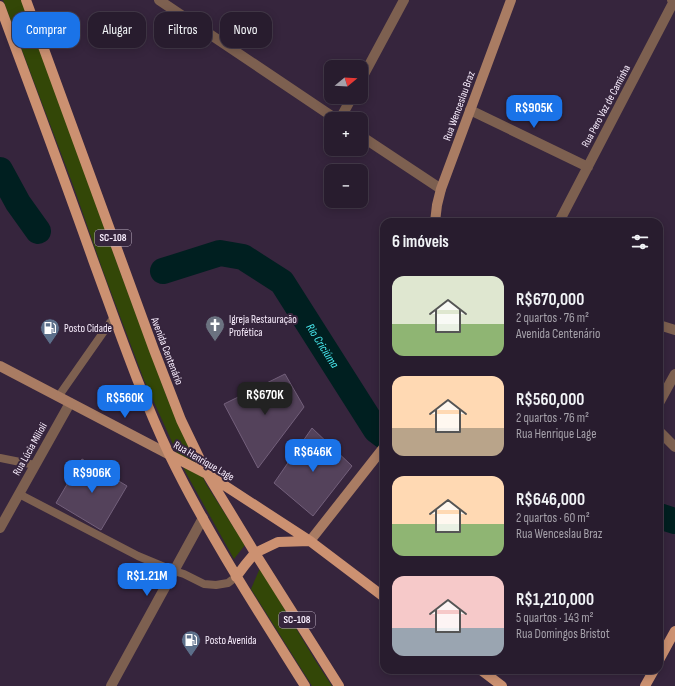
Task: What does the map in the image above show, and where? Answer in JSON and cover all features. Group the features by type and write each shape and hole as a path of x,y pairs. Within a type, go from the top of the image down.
{"main road":[{"name":"Avenida Centenário","path":"26,0 158,363 181,420 207,474 339,686"},
{"name":"SC-108","path":"0,6 114,317 155,423 203,518 236,577 306,686"},
{"name":"Rua Henrique Lage","path":"170,455 207,474 310,541 380,594"},
{"path":"236,577 255,553 278,542 310,541"},
{"path":"663,653 675,631"},
{"path":"486,674 502,686"},
{"path":"645,686 652,674"}],"street":[{"path":"159,0 326,112"},
{"path":"368,67 404,0"},
{"name":"Rua Wenceslau Braz","path":"435,218 441,189 511,0"},
{"name":"Rua Pero Vaz de Caminha","path":"561,218 673,1"},
{"path":"470,110 588,167"},
{"path":"368,141 441,189"},
{"path":"663,326 675,330"},
{"name":"Rua Henrique Lage","path":"1,368 170,455"},
{"path":"663,396 675,374"},
{"name":"Rua Lúcia Milioli","path":"0,528 70,403"},
{"path":"663,435 675,447"},
{"path":"310,541 380,452"},
{"path":"111,686 203,518"}],"lane":[{"path":"58,397 114,317"},
{"path":"0,458 35,465"},
{"path":"19,494 138,556 184,574 204,584 216,585 228,583 236,577"}],"green space":[{"path":"3,0 22,0 26,12 12,12 12,24"},
{"path":"21,48 39,48 168,400 206,484 245,545 234,559 186,473 144,380 103,271 73,185"},
{"path":"260,568 332,686 312,686 251,589"}],"building":[{"path":"285,374 304,407 258,468 224,404"},
{"path":"312,428 352,466 313,516 274,483"},
{"path":"82,459 127,486 101,530 56,503"}],"waterway":[{"name":"Rio Criciúma","path":"0,170 18,203 38,231"},
{"name":"Rio Criciúma","path":"163,271 220,253 243,257 282,282 376,430 380,433"},
{"name":"Rio Criciúma","path":"663,517 675,521"}],"place":[{"name":"Igreja Restauração Profética","path":"215,342"},
{"name":"Posto Cidade","path":"50,345"},
{"name":"Posto Avenida","path":"191,657"}]}
